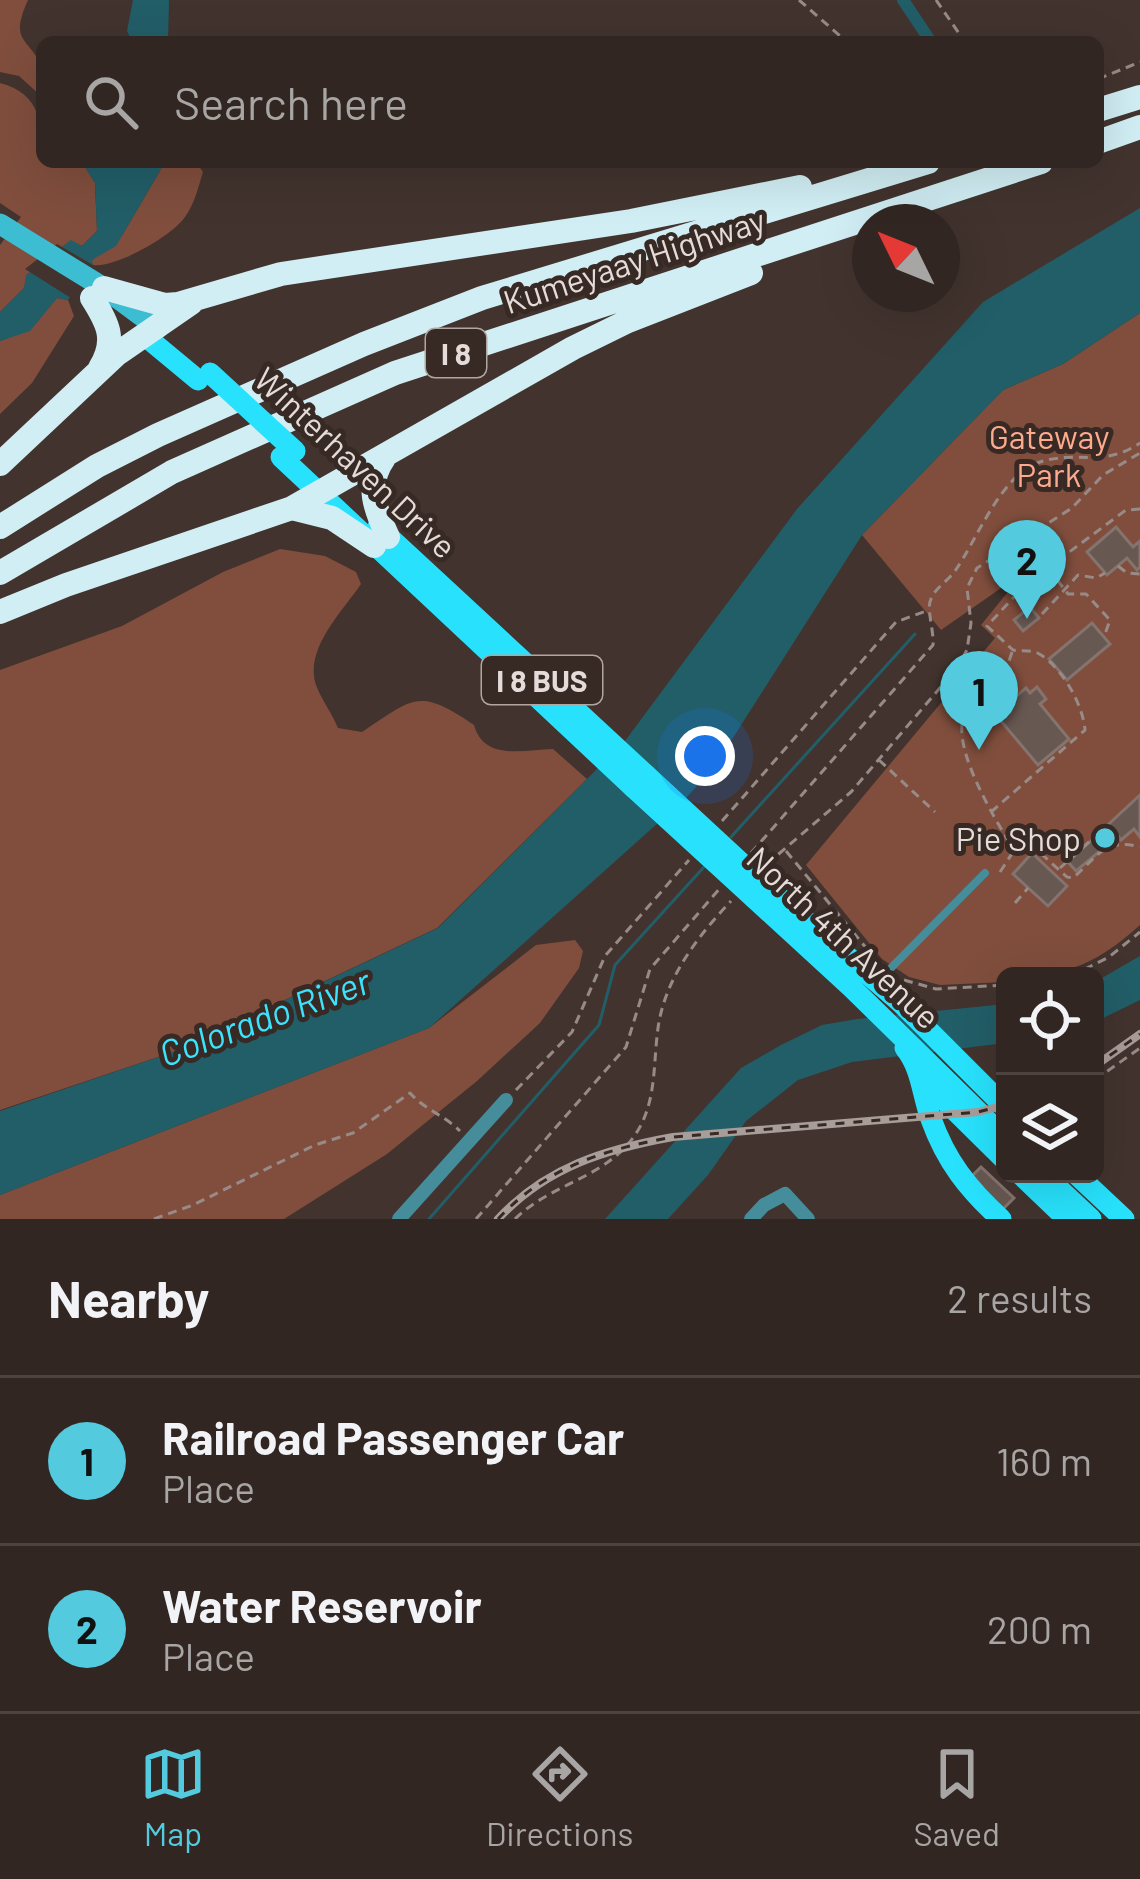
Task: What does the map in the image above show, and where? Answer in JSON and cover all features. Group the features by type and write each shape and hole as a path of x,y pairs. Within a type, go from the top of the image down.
{"highway":[{"path":"1104,108 1140,98"},
{"path":"1104,140 1140,127"},
{"path":"95,375 108,355 111,339 98,293 165,305 293,272 631,221 897,168"},
{"name":"Kumeyaay Highway","path":"0,527 158,435 399,330 482,298 907,168"},
{"name":"Kumeyaay Highway","path":"0,573 172,472 394,374 1024,168"},
{"path":"924,204 939,198"},
{"path":"0,613 66,585 292,508 491,392 628,321 852,233"},
{"path":"0,464 95,375 198,299"},
{"path":"381,541 372,488 384,458"},
{"path":"292,508 332,518 381,541"}],"main road":[{"name":"Winterhaven Drive","path":"2,231 98,293 204,376 640,782"},
{"name":"North 4th Avenue","path":"640,782 753,889 872,988 917,1062 996,1130"},
{"name":"North 4th Avenue","path":"872,988 902,991 996,1098"},
{"path":"917,1062 996,1150"},
{"path":"917,1062 930,1116 950,1163 1001,1219"},
{"path":"1029,1183 1067,1219"},
{"path":"1053,1183 1091,1219"},
{"path":"1086,1183 1124,1219"}],"street":[{"path":"399,1219 506,1100"},
{"path":"751,1219 785,1194 808,1219"}],"lane":[{"path":"872,988 985,873"}],"path":[{"path":"799,0 841,36"},
{"path":"936,0 961,36"},
{"path":"1104,77 1140,62"},
{"path":"744,861 933,645 935,626 928,610 932,596 955,572 972,537 1017,475 1042,461 1101,460 1140,443"},
{"path":"515,1219 550,1192 607,1163 634,1138 650,1102 658,1026 695,942 753,889 785,850 832,811 957,668 967,650 968,588 977,568 1072,508 1103,475 1140,453"},
{"path":"991,812 1085,730 1086,722 1068,684 1045,658 1037,651 1013,650 987,626 1026,584 1126,510 1140,509"},
{"path":"1118,566 1140,574"},
{"path":"1047,568 1064,590 1071,595 1087,594 1106,612 1110,620 1104,637"},
{"path":"1042,614 1078,575 1096,578 1105,573"},
{"path":"1013,650 1005,677 962,719 961,731 978,790 1016,848"},
{"path":"879,760 935,812"},
{"path":"1058,869 1108,825"},
{"path":"1016,848 1036,849 1073,878 1114,843 1140,847"},
{"path":"1000,872 1016,848"},
{"path":"785,850 872,988"},
{"path":"476,1219 626,1047 650,969 728,879"},
{"path":"1015,903 1028,888"},
{"path":"1089,967 1140,932"},
{"path":"902,991 996,986"},
{"path":"1102,1075 1140,1048"},
{"path":"154,1219 315,1145 353,1133 410,1093 423,1108 447,1118 470,1140"}],"green space":[{"path":"0,0 28,0 20,32 36,56 36,92 19,76 0,72"},
{"path":"0,83 24,95 36,111 36,168 86,168 95,183 97,231 82,246 70,241 27,275 24,288 0,312 0,245 21,217 0,203"},
{"path":"162,168 200,168 194,201 168,233 115,261 93,265 91,261 123,234"},
{"path":"57,298 68,300 74,316 32,383 0,414 0,341 30,330"},
{"name":"Gateway Park","path":"1140,313 1140,925 1108,950 1075,967 996,967 996,982 940,985 909,977 882,959 806,865 995,638 981,625 1024,572 941,630 862,535 1003,390 1063,364"},
{"path":"280,549 325,556 356,572 361,584 327,631 315,658 316,685 338,728 362,732 406,705 428,702 474,725 495,749 553,749 587,779 437,928 179,1050 0,1110 0,670 122,626 223,572"},
{"path":"575,940 583,951 579,968 540,1023 387,1154 284,1219 0,1219 0,1195 429,1028 536,945"}],"water":[{"path":"133,0 169,0 168,36 129,36"},
{"path":"86,168 162,168 116,246 92,260 68,300 57,298 30,331 0,341 0,312 24,288 26,275 71,240 82,246 97,231 95,183"},
{"name":"Colorado River","path":"1140,208 1140,313 1063,364 1003,390 862,535 715,766 687,797 429,1028 0,1195 0,1111 179,1050 438,928 625,741 797,509 983,302"},
{"path":"1140,956 1140,1000 1104,1018 1104,977"},
{"path":"996,1005 996,1044 852,1062 798,1080 746,1121 708,1175 668,1219 605,1219 741,1068 822,1025"}],"pier":[{"path":"57,244 98,268 74,300 25,269"}],"building":[{"path":"1116,527 1133,547 1140,541 1140,567 1137,570 1127,558 1107,575 1087,552"},
{"path":"1030,607 1039,618 1023,631 1014,620"},
{"path":"1092,623 1110,644 1067,680 1049,659"},
{"path":"1037,687 1046,699 1040,704 1069,739 1038,765 995,714 1026,688 1030,693"},
{"path":"1140,795 1140,837 1134,829 1121,840 1118,836 1076,871 1068,862"},
{"path":"1032,853 1067,886 1048,906 1013,874"},
{"path":"981,1167 1014,1198 1003,1209 970,1178"}],"waterway":[{"path":"903,0 927,36"},
{"path":"731,837 915,634"},
{"path":"429,1219 599,1025 615,965 704,867"}],"railway":[{"path":"1104,1060 1140,1034"},
{"path":"498,1219 557,1173 648,1142 996,1107"}],"place":[{"name":"Water Reservoir","path":"1027,619"},
{"name":"Railroad Passenger Car","path":"979,750"},
{"name":"Pie Shop","path":"1105,838"}]}
